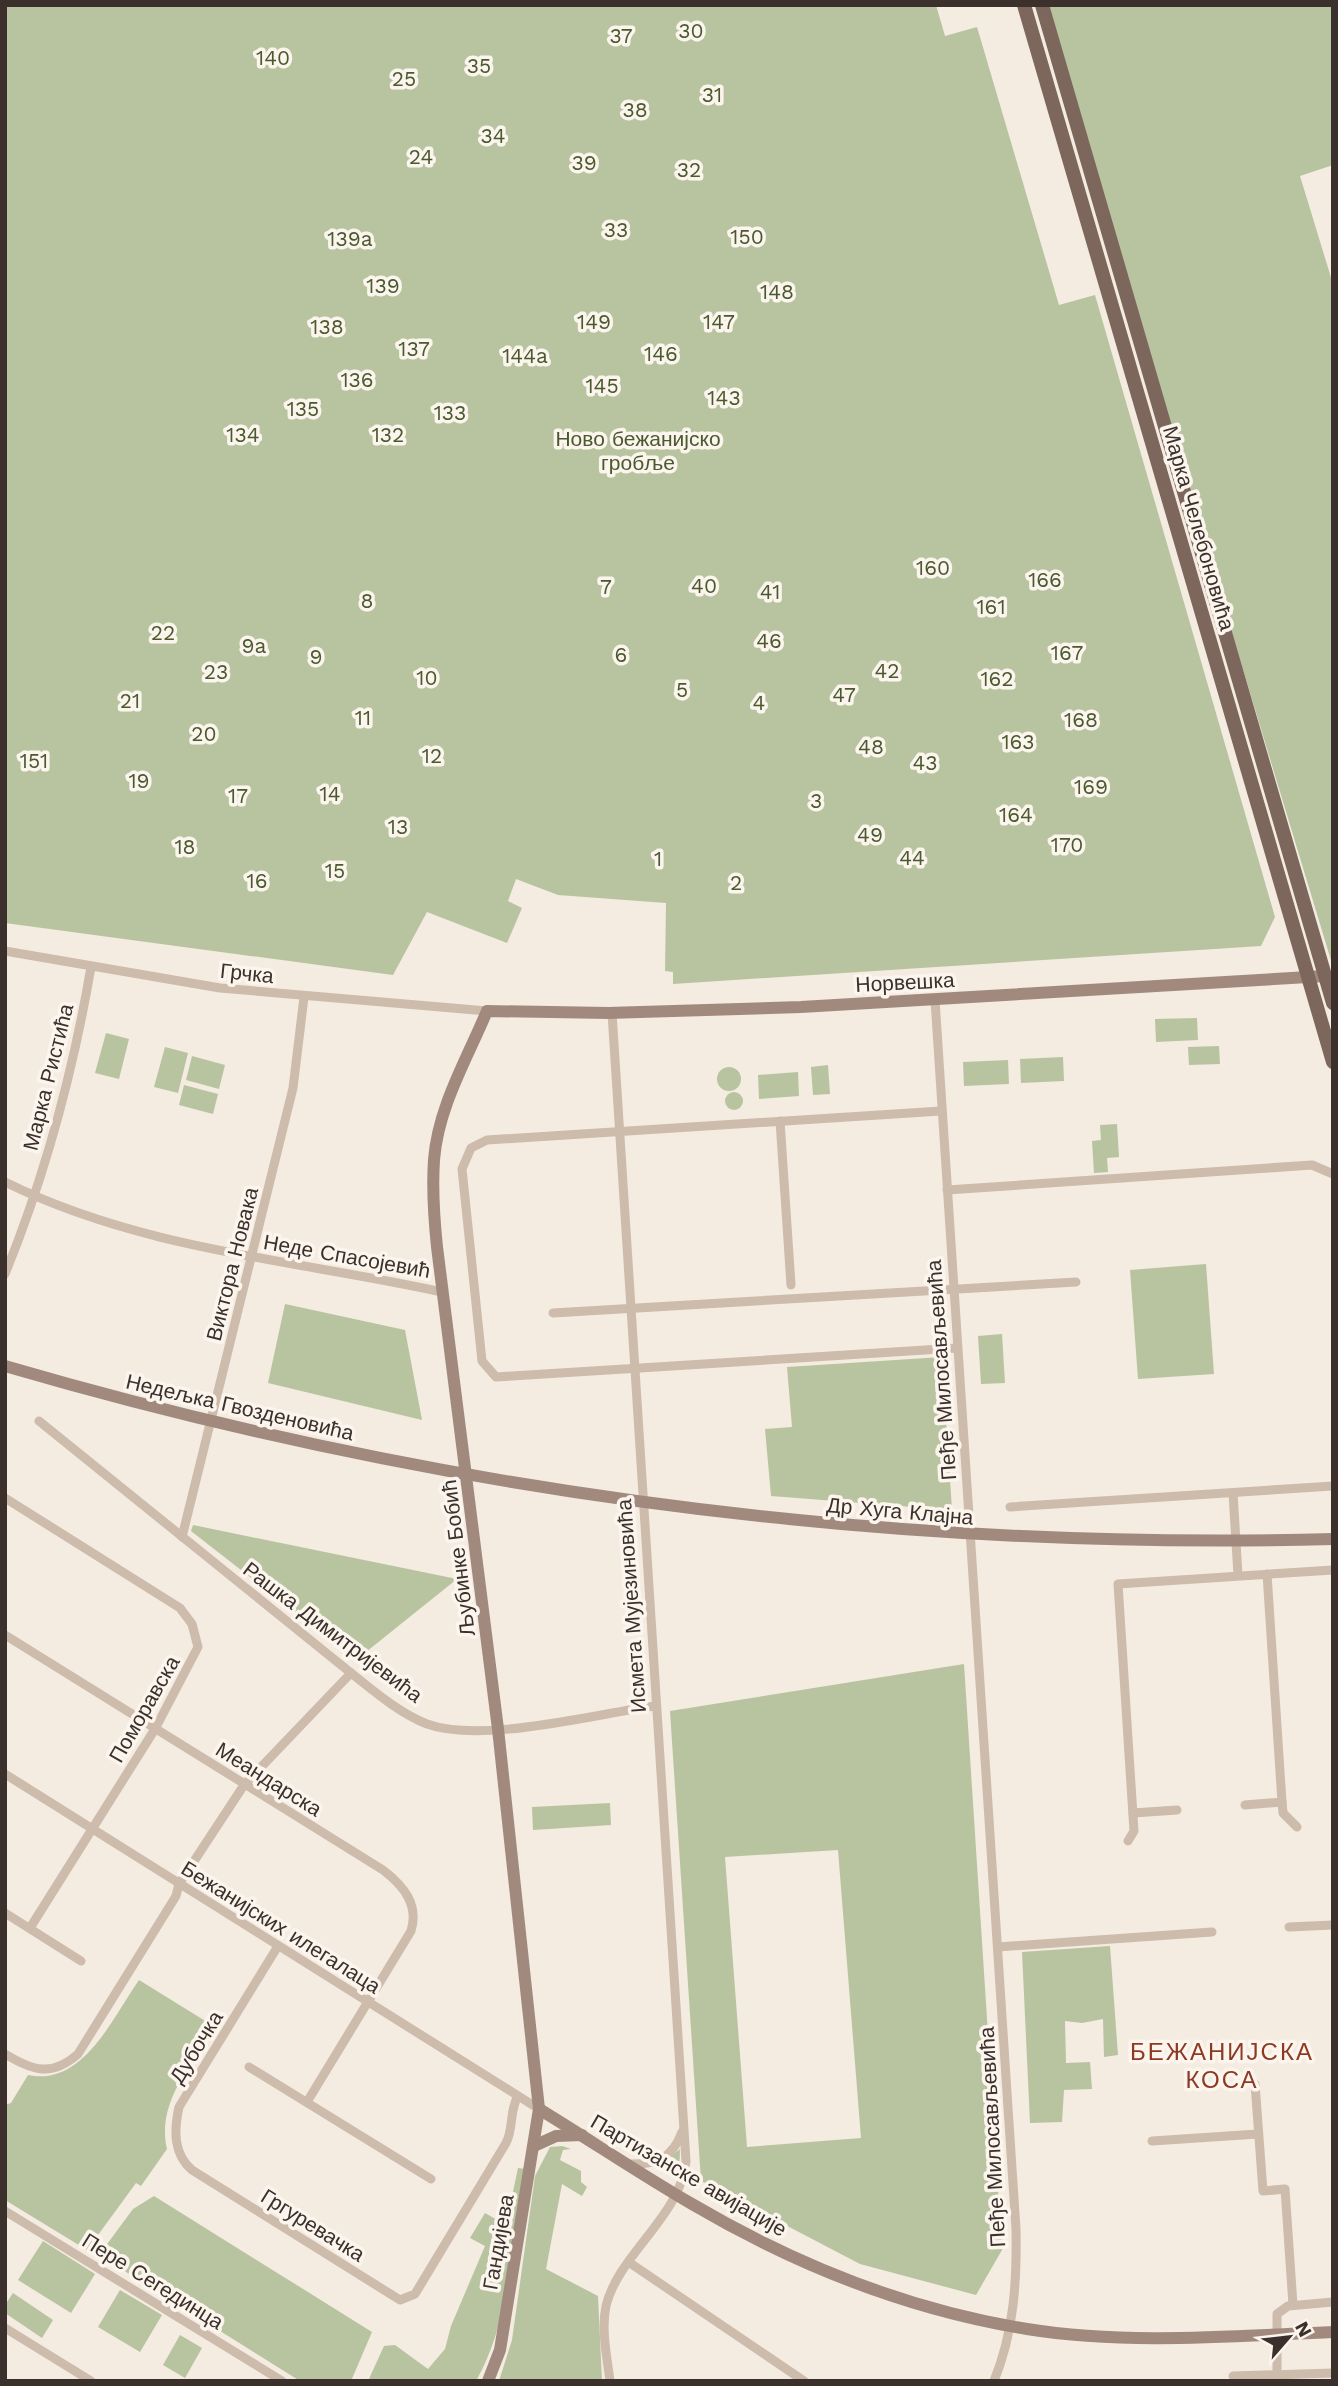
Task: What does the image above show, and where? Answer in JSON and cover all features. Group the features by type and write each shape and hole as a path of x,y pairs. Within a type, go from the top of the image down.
{"main road":[{"name":"Марка Челебоновића","path":"1024,5 1333,1062"},
{"name":"Марка Челебоновића","path":"1042,5 1333,1003"},
{"path":"1192,578 1207,574"},
{"name":"Норвешка","path":"488,1011 612,1013 935,1000 1325,976"},
{"name":"Љубинке Бобић","path":"488,1011 448,1100 437,1140 434,1211 498,1730 539,2109"},
{"name":"Недељка Гвозденовића","path":"5,1366 211,1422 467,1476"},
{"name":"Др Хуга Клајна","path":"467,1476 642,1504 818,1524 969,1536 1237,1541 1333,1539"},
{"name":"Партизанске авијације","path":"539,2109 677,2195 771,2247 830,2273 895,2295 1011,2326 1123,2337 1333,2332"},
{"name":"Гандијева","path":"488,2381 500,2350 539,2109"},
{"path":"534,2146 556,2136 582,2135"}],"street":[{"name":"Грчка","path":"5,951 168,981 304,997 488,1011"},
{"name":"Марка Ристића","path":"5,1274 35,1196 65,1090 91,967"},
{"name":"Виктора Новака","path":"183,1537 293,1088 304,997"},
{"name":"Пеђе Милосављевића","path":"935,1000 1017,2239 1011,2326 994,2381"},
{"name":"Исмета Мујезиновића","path":"612,1013 684,2127 685,2174 677,2195"},
{"path":"941,1111 480,1142 471,1148 464,1160 462,1185 482,1361 490,1374 509,1377 957,1348"},
{"path":"780,1121 791,1285"},
{"path":"947,1190 1312,1165 1333,1174"},
{"name":"Неде Спасојевић","path":"5,1182 112,1224 251,1256 442,1292"},
{"path":"553,1312 953,1286 1076,1282"},
{"name":"Рашка Димитријевића","path":"39,1421 351,1673 391,1704 425,1723 446,1729 498,1730 655,1706"},
{"path":"1010,1507 1333,1486"},
{"path":"1233,1493 1238,1575"},
{"name":"Поморавска","path":"5,1499 180,1608 196,1635 198,1647 155,1729 30,1928"},
{"path":"1128,1842 1134,1831 1118,1584 1333,1570"},
{"path":"1267,1574 1283,1813 1297,1827"},
{"name":"Меандарска","path":"5,1635 383,1870 405,1890 415,1920 411,1931 307,2102"},
{"path":"5,2054 33,2069 48,2070 65,2064 78,2054 176,1896 179,1884 244,1785 351,1673"},
{"name":"Бежанијских илегалаца","path":"5,1774 539,2109"},
{"path":"1245,1805 1282,1802"},
{"path":"1133,1813 1177,1810"},
{"path":"5,1913 81,1961"},
{"path":"1289,1927 1333,1925"},
{"path":"998,1947 1212,1932"},
{"name":"Дубочка","path":"192,2170 182,2159 176,2144 175,2126 179,2107 278,1946"},
{"path":"249,2067 430,2179"},
{"path":"1255,2084 1263,2191 1284,2189 1293,2305"},
{"name":"Гргуревачка","path":"192,2170 400,2300 415,2294 509,2137 513,2104 518,2096"},
{"path":"628,2164 651,2164 664,2159 679,2142 684,2127"},
{"path":"1152,2141 1258,2134"},
{"path":"610,2381 606,2309 612,2290 677,2195"},
{"name":"Пере Сегединца","path":"5,2210 282,2381"},
{"path":"630,2263 804,2381"},
{"path":"1277,2378 1275,2334 1278,2313 1293,2305 1333,2302"},
{"path":"5,2328 91,2381"},
{"path":"1233,2376 1277,2378 1333,2373"}],"green space":[{"name":"Ново бежанијско гробље","path":"5,5 936,5 945,36 977,27 1059,305 1095,295 1275,917 1261,946 673,984 673,972 665,971 666,903 558,895 516,879 508,901 522,908 507,943 427,912 393,975 5,923"},
{"path":"1042,5 1333,5 1333,165 1300,176 1333,284 1333,967"},
{"path":"1197,1018 1198,1040 1156,1042 1155,1019"},
{"path":"106,1033 129,1039 119,1079 95,1073"},
{"path":"1219,1046 1220,1064 1189,1065 1188,1047"},
{"path":"165,1047 188,1053 178,1093 154,1087"},
{"path":"192,1056 225,1065 219,1089 186,1080"},
{"path":"1063,1057 1064,1081 1021,1083 1020,1059"},
{"path":"1008,1060 1009,1084 964,1086 963,1062"},
{"path":"828,1065 830,1094 813,1095 811,1067"},
{"path":"729,1067 740,1074 741,1079 734,1090 729,1091 718,1084 717,1079 724,1068"},
{"path":"798,1072 799,1096 759,1099 758,1075"},
{"path":"184,1085 218,1094 213,1114 179,1105"},
{"path":"734,1092 740,1095 743,1101 740,1107 734,1110 728,1107 725,1101 728,1095"},
{"path":"1117,1124 1119,1157 1107,1158 1108,1172 1094,1173 1092,1141 1101,1140 1100,1125"},
{"path":"1206,1264 1214,1374 1138,1379 1130,1270"},
{"path":"285,1304 405,1330 422,1420 268,1383"},
{"path":"1002,1334 1005,1383 981,1384 978,1336"},
{"path":"942,1357 952,1510 771,1496 765,1429 792,1427 787,1367"},
{"path":"193,1525 457,1579 356,1660 191,1531"},
{"path":"964,1664 1002,2250 976,2295 860,2264 701,2181 670,1711","holes":["838,1850 861,2138 747,2147 725,1857"]},
{"path":"610,1803 611,1825 533,1830 532,1807"},
{"path":"1110,1946 1118,2055 1104,2057 1103,2019 1082,2023 1065,2021 1066,2063 1090,2062 1092,2089 1064,2090 1062,2122 1030,2123 1022,1952"},
{"path":"139,1980 215,2027 171,2100 165,2132 167,2149 141,2186 136,2183 87,2250 5,2200 5,2105 11,2103 28,2075 47,2076 65,2070 80,2060 107,2029"},
{"path":"562,2146 571,2149 563,2150 560,2160 581,2171 581,2182 587,2187 582,2196 562,2184 546,2269 598,2296 602,2381 499,2381 512,2340 535,2176 550,2147"},
{"path":"680,2149 679,2178 665,2171 661,2164"},
{"path":"518,2168 525,2169 504,2306 487,2358 476,2381 368,2381 384,2346 395,2345 428,2369 445,2349 451,2326 485,2246 470,2238 485,2213 506,2225"},
{"path":"154,2196 372,2332 351,2381 300,2381 99,2255 133,2209"},
{"path":"43,2241 95,2274 71,2313 18,2280"},
{"path":"120,2290 162,2315 140,2352 98,2327"},
{"path":"13,2293 53,2320 42,2338 5,2313 5,2305"},
{"path":"180,2335 202,2348 185,2378 163,2365"}],"district":[{"name":"БЕЖАНИЈСКА КОСА","path":"1222,2066"}],"park label":[{"name":"30","path":"691,30"},
{"name":"37","path":"621,35"},
{"name":"140","path":"273,57"},
{"name":"35","path":"479,65"},
{"name":"25","path":"404,78"},
{"name":"31","path":"712,94"},
{"name":"38","path":"635,109"},
{"name":"34","path":"493,135"},
{"name":"24","path":"421,156"},
{"name":"39","path":"584,162"},
{"name":"32","path":"689,169"},
{"name":"33","path":"616,229"},
{"name":"150","path":"747,236"},
{"name":"139a","path":"350,238"},
{"name":"139","path":"383,285"},
{"name":"148","path":"777,291"},
{"name":"149","path":"594,321"},
{"name":"147","path":"719,321"},
{"name":"138","path":"327,326"},
{"name":"137","path":"414,348"},
{"name":"146","path":"661,353"},
{"name":"144a","path":"525,355"},
{"name":"136","path":"357,379"},
{"name":"145","path":"602,385"},
{"name":"143","path":"724,397"},
{"name":"135","path":"303,408"},
{"name":"133","path":"450,412"},
{"name":"134","path":"243,434"},
{"name":"132","path":"388,434"},
{"name":"160","path":"933,567"},
{"name":"166","path":"1045,579"},
{"name":"40","path":"704,585"},
{"name":"7","path":"606,586"},
{"name":"41","path":"770,591"},
{"name":"8","path":"367,600"},
{"name":"161","path":"991,606"},
{"name":"22","path":"163,632"},
{"name":"46","path":"769,640"},
{"name":"9a","path":"254,645"},
{"name":"167","path":"1067,652"},
{"name":"6","path":"621,654"},
{"name":"9","path":"316,656"},
{"name":"42","path":"887,670"},
{"name":"23","path":"216,671"},
{"name":"10","path":"427,677"},
{"name":"162","path":"997,678"},
{"name":"5","path":"682,689"},
{"name":"47","path":"844,694"},
{"name":"21","path":"130,700"},
{"name":"4","path":"759,702"},
{"name":"11","path":"363,717"},
{"name":"168","path":"1081,719"},
{"name":"20","path":"204,733"},
{"name":"163","path":"1018,741"},
{"name":"48","path":"871,746"},
{"name":"12","path":"432,755"},
{"name":"151","path":"34,760"},
{"name":"43","path":"925,762"},
{"name":"19","path":"139,780"},
{"name":"169","path":"1091,786"},
{"name":"14","path":"330,793"},
{"name":"17","path":"238,795"},
{"name":"3","path":"816,800"},
{"name":"164","path":"1016,814"},
{"name":"13","path":"398,826"},
{"name":"49","path":"870,834"},
{"name":"170","path":"1067,844"},
{"name":"18","path":"185,846"},
{"name":"44","path":"912,857"},
{"name":"1","path":"658,858"},
{"name":"15","path":"335,870"},
{"name":"16","path":"257,880"},
{"name":"2","path":"736,882"}]}
